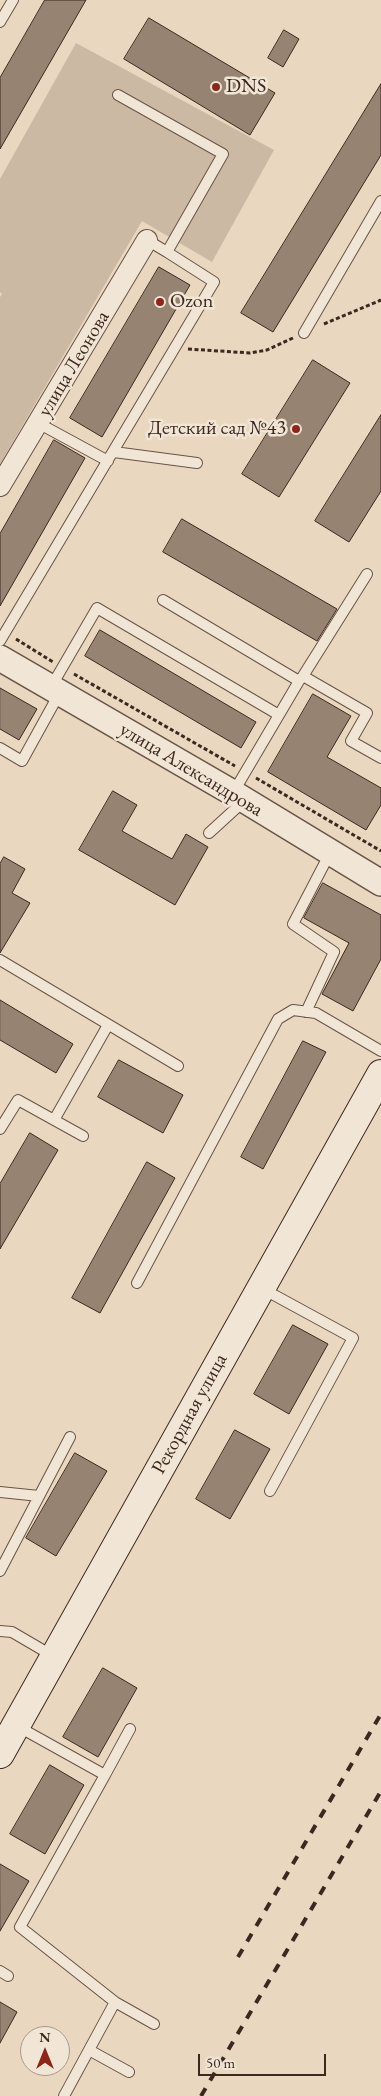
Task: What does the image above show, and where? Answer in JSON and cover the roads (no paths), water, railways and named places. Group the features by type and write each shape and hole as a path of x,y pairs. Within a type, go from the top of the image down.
{"main road":[{"name":"Рекордная улица","path":"0,1754 381,1074"}],"street":[{"name":"улица Леонова","path":"0,486 147,240"},
{"name":"улица Александрова","path":"0,658 58,682 241,789 330,853 381,883"}],"lane":[{"path":"0,22 13,0"},
{"path":"118,95 223,154 167,252"},
{"path":"304,333 381,202"},
{"path":"2,637 214,282 147,240"},
{"path":"38,423 108,462"},
{"path":"114,452 197,463"},
{"path":"209,832 241,789 301,679 367,574"},
{"path":"163,600 301,679 367,713 352,741 381,758"},
{"path":"0,748 22,762 58,682 97,608 280,715"},
{"path":"306,1012 334,952 293,924 330,853"},
{"path":"0,960 178,1066"},
{"path":"137,1283 278,1019 293,1010 316,1013 381,1051"},
{"path":"54,1120 108,1025"},
{"path":"0,1129 18,1100 83,1136"},
{"path":"260,1288 353,1338 270,1491"},
{"path":"0,1571 70,1437"},
{"path":"0,1492 39,1496"},
{"path":"0,1631 12,1632 54,1657"},
{"path":"16,1726 105,1775"},
{"path":"130,1729 20,1928 115,2002 154,2024"},
{"path":"66,2095 115,2002"},
{"path":"89,2050 129,2072"}],"railway":[{"path":"238,1957 381,1714"},
{"path":"201,2096 381,1791"}],"place":[{"name":"DNS","path":"216,87"},
{"name":"Ozon","path":"160,302"},
{"name":"Детский сад №43","path":"296,429"}]}
